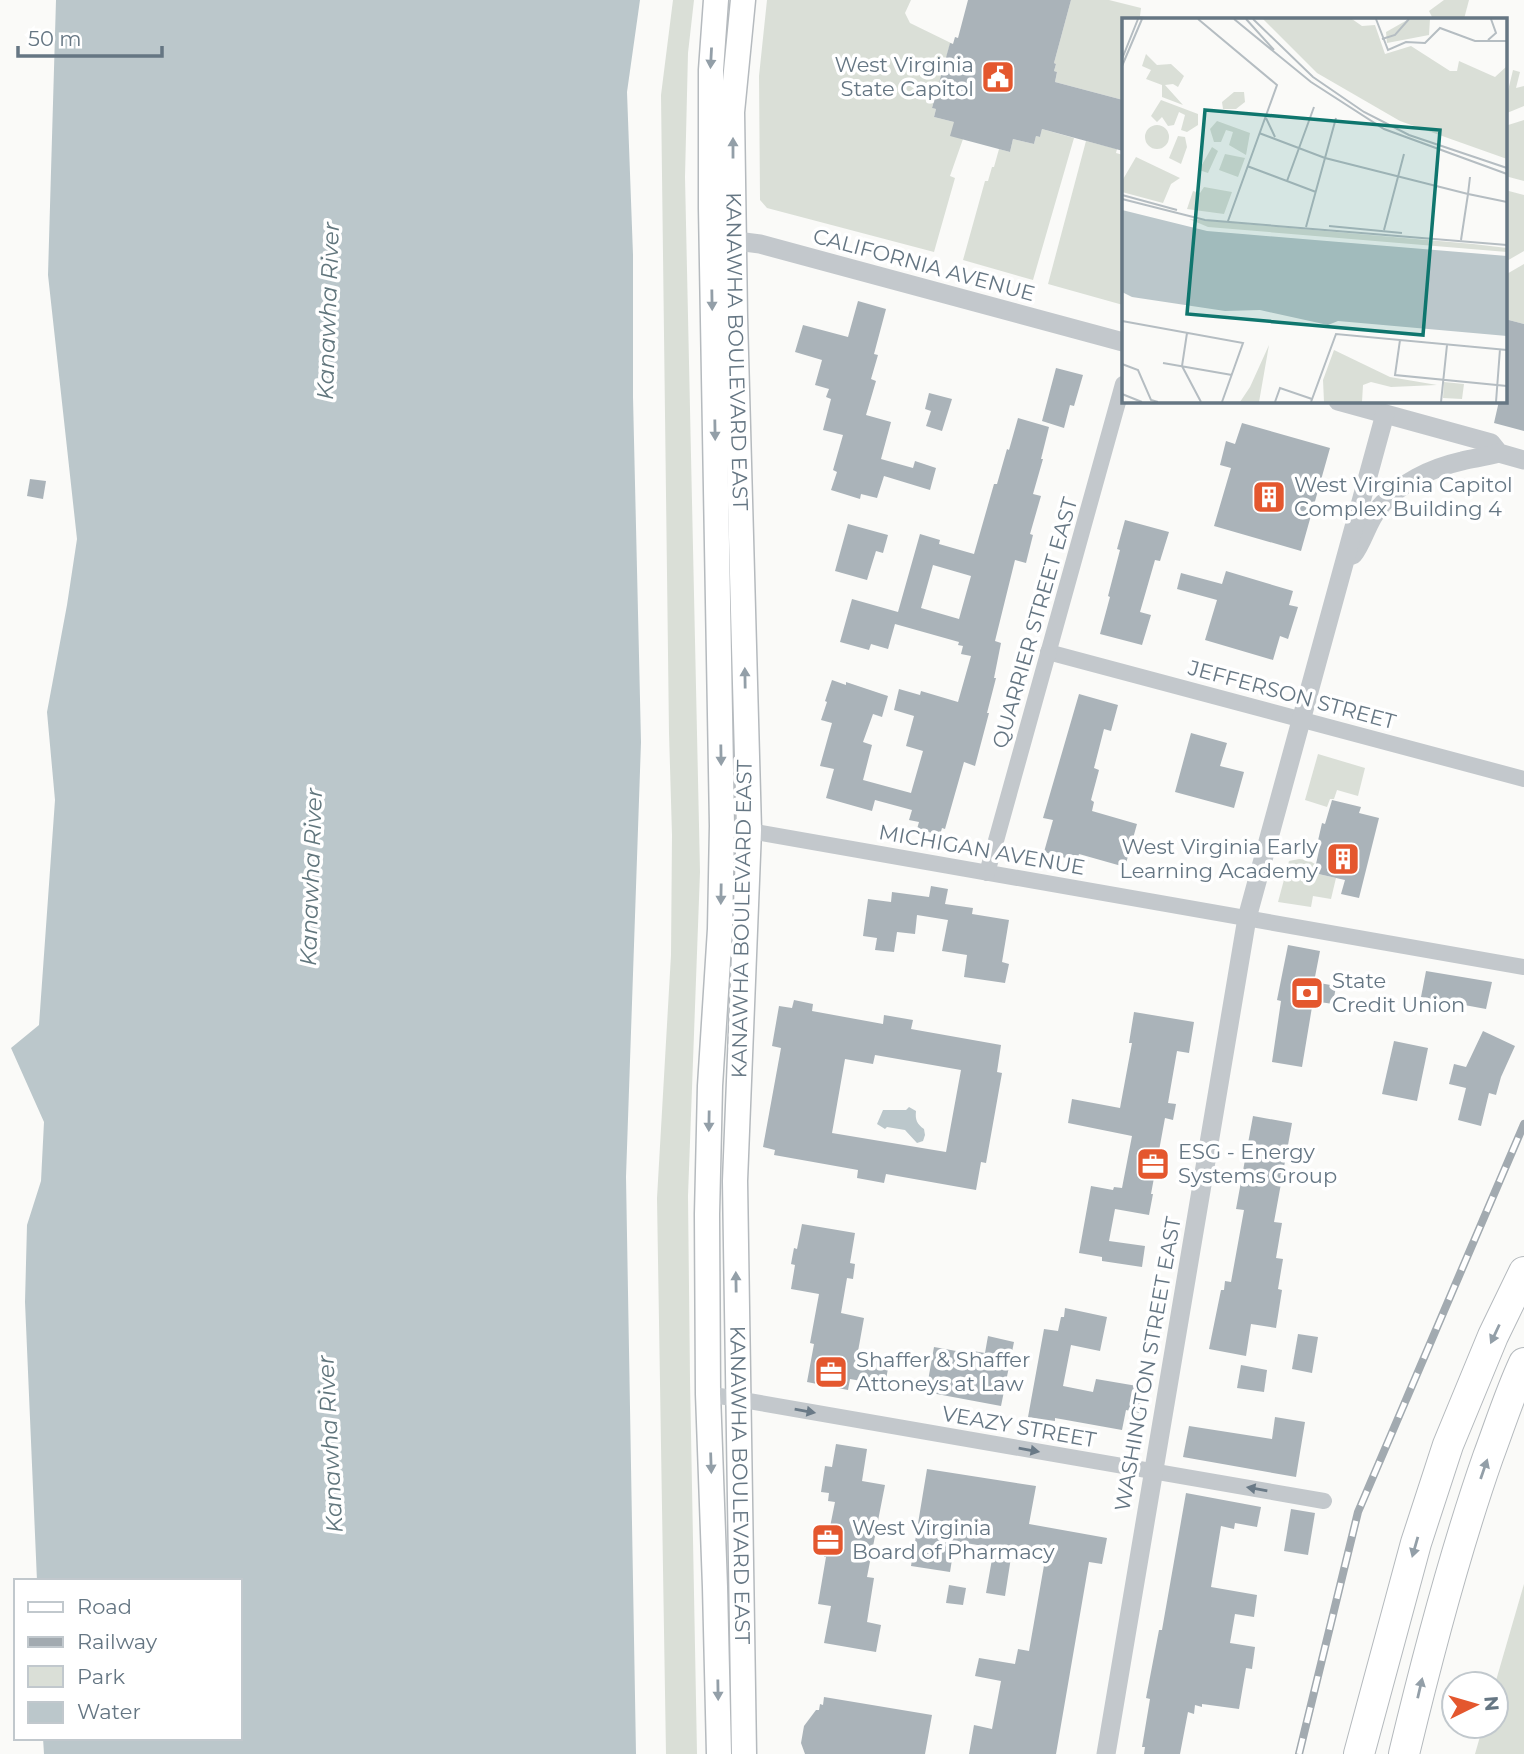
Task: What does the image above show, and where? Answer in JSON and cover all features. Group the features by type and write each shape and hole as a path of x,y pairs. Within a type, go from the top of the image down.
{"highway":[{"path":"1359,1754 1416,1543 1448,1445 1493,1336 1524,1272"},
{"path":"1404,1754 1422,1675 1465,1522 1513,1386 1524,1363"}],"main road":[{"name":"KANAWHA BOULEVARD EAST","path":"716,0 711,69 723,239 749,831 734,1181 744,1754"},
{"name":"KANAWHA BOULEVARD EAST","path":"719,1754 708,1394 707,1214 709,1098 720,929 722,826 723,239 743,0"}],"street":[{"name":"CALIFORNIA AVENUE","path":"723,239 760,244 1122,342"},
{"name":"QUARRIER STREET EAST","path":"987,873 1122,388"},
{"path":"1342,402 1492,443 1499,453"},
{"name":"WASHINGTON STREET EAST","path":"1106,1754 1247,918 1385,414"},
{"path":"1341,570 1359,548 1376,510 1394,492 1415,478 1441,467 1499,453 1524,460"},
{"name":"JEFFERSON STREET","path":"1048,652 1524,779"},
{"name":"MICHIGAN AVENUE","path":"722,826 1524,967"},
{"name":"VEAZY STREET","path":"708,1394 1324,1501"}],"green space":[{"path":"673,0 694,0 688,53 685,177 700,872 688,1196 697,1754 666,1754 657,1198 671,955 672,835 661,95"},
{"path":"767,0 911,0 905,13 910,23 953,44 950,44 932,108 936,109 934,117 954,122 963,139 950,176 955,178 934,252 767,208 760,200 759,76"},
{"path":"1071,0 1109,0 1141,8 1140,16 1149,18 1122,18 1122,100 1055,82 1057,72 1054,71"},
{"path":"1444,0 1469,0 1464,18 1432,18 1429,11"},
{"path":"1513,70 1520,72 1516,88 1524,86 1524,106 1507,113 1506,99"},
{"path":"1524,120 1524,181 1506,176 1506,126"},
{"path":"1042,129 1074,138 1033,280 963,260 985,181 988,181 999,149 1010,152 1013,139 1034,144"},
{"path":"1086,141 1117,149 1116,153 1122,155 1122,305 1048,284"},
{"path":"1506,190 1524,195 1524,251 1506,261"},
{"path":"1524,264 1524,324 1506,319 1506,274"},
{"path":"1318,754 1365,768 1358,796 1337,790 1327,807 1305,800"},
{"path":"1299,859 1315,864 1314,873 1336,878 1331,899 1313,896 1311,907 1278,902 1289,861"},
{"path":"1524,1584 1524,1754 1475,1754 1479,1740 1510,1740 1510,1670 1499,1670"}],"water":[{"name":"Kanawha River","path":"56,0 640,0 627,92 633,255 633,397 641,742 626,1177 636,1754 44,1754 43,1740 242,1740 242,1579 37,1579 25,1302 27,1225 41,1181 44,1122 11,1048 39,1025 55,800 47,712 77,539 48,275"},
{"path":"909,1107 916,1111 917,1122 924,1129 923,1141 917,1143 905,1130 885,1129 877,1124 883,1110 906,1110"}],"building":[{"name":"West Virginia State Capitol","path":"968,0 1071,0 1054,63 1054,71 1057,72 1055,82 1122,100 1122,151 1042,129 1034,144 1013,139 1010,152 950,136 954,122 934,117 936,109 932,108 950,43 953,44 955,37 958,38"},
{"path":"858,301 886,309 874,354 878,355 871,379 876,381 866,415 891,422 881,459 913,468 915,461 936,468 930,490 884,476 877,498 861,494 860,499 831,490 837,472 833,470 843,435 823,430 831,399 826,397 829,389 815,385 822,360 795,352 803,325 848,337"},
{"path":"1506,319 1524,324 1524,431 1494,423 1499,402 1506,402"},
{"path":"1056,368 1083,375 1074,406 1070,405 1064,428 1042,421"},
{"path":"929,393 952,399 942,431 926,426 931,411 925,409"},
{"path":"1018,418 1049,427 1033,494 1041,496 1030,534 1033,535 1026,563 1015,560 995,641 1001,643 989,713 975,766 964,762 945,829 942,828 940,835 917,829 919,822 909,820 912,810 875,800 872,811 826,798 834,769 820,766 832,723 821,720 832,680 888,696 882,717 873,714 863,742 872,745 863,780 911,793 923,751 906,746 914,716 894,710 899,689 920,695 921,691 958,702 971,656 961,654 963,646 958,645 959,642 895,624 888,649 871,644 869,650 840,642 852,599 898,612 920,534 940,540 939,544 974,554 994,484 997,484 1007,449 1009,450","holes":["933,565 971,576 959,619 921,608"]},
{"name":"West Virginia Capitol Complex Building 4","path":"1242,423 1330,448 1301,551 1214,526 1231,468 1220,465 1226,441 1235,444"},
{"path":"30,479 46,481 43,499 27,496"},
{"path":"1125,520 1169,532 1160,561 1155,560 1140,612 1151,615 1142,645 1100,634"},
{"path":"848,524 888,535 883,553 876,551 867,580 835,571"},
{"path":"1226,571 1293,591 1289,605 1298,607 1288,639 1280,636 1273,660 1205,640 1217,600 1177,589 1181,573 1222,584"},
{"path":"1079,694 1118,705 1111,731 1104,729 1094,768 1099,770 1091,800 1094,802 1092,811 1137,824 1125,867 1079,854 1077,861 1044,852 1053,820 1043,818"},
{"path":"1191,733 1227,743 1220,766 1244,772 1234,808 1175,792"},
{"name":"West Virginia Early Learning Academy","path":"1332,800 1361,807 1359,813 1379,818 1359,898 1341,894 1345,880 1314,873 1322,823 1325,824"},
{"path":"931,886 948,889 945,904 973,908 972,914 1009,920 1002,962 1009,964 1005,983 964,977 967,955 942,951 948,920 917,915 915,934 897,932 894,952 875,950 877,938 863,936 868,899 891,902 892,892 929,897"},
{"name":"State Credit Union","path":"1288,945 1320,951 1314,982 1336,986 1333,1004 1313,1001 1302,1067 1272,1062 1281,1001 1277,1000"},
{"path":"1426,971 1492,982 1486,1009 1421,997"},
{"path":"794,1000 813,1004 812,1011 883,1024 884,1015 913,1020 911,1029 1001,1045 997,1072 1002,1073 986,1163 981,1162 976,1190 886,1174 884,1183 857,1178 858,1170 774,1155 775,1150 763,1147 781,1048 772,1046 779,1006 792,1008","holes":["875,1055 961,1070 946,1152 832,1133 845,1059 873,1064"]},
{"path":"1134,1012 1194,1022 1189,1053 1177,1051 1168,1103 1176,1104 1173,1120 1165,1118 1149,1215 1115,1209 1109,1241 1145,1246 1142,1267 1102,1261 1102,1257 1079,1253 1091,1186 1113,1190 1114,1187 1122,1188 1132,1136 1068,1123 1072,1099 1120,1108 1132,1043 1129,1043"},
{"path":"1483,1031 1515,1046 1496,1095 1489,1093 1481,1126 1458,1120 1466,1088 1449,1084 1454,1064 1466,1067"},
{"path":"1394,1041 1428,1048 1417,1101 1382,1094"},
{"path":"1253,1116 1292,1123 1274,1222 1282,1223 1276,1258 1283,1259 1278,1289 1282,1290 1276,1328 1251,1324 1246,1356 1209,1349 1221,1290 1224,1290 1225,1281 1231,1282 1244,1210 1236,1209"},
{"path":"802,1224 855,1233 850,1263 855,1264 853,1279 847,1278 841,1313 864,1318 857,1357 889,1363 885,1385 850,1379 848,1390 807,1382 814,1344 810,1343 819,1294 791,1289 795,1265 791,1264"},
{"path":"1065,1308 1107,1317 1100,1351 1071,1345 1063,1386 1093,1392 1096,1379 1143,1387 1139,1413 1126,1410 1122,1430 1055,1418 1055,1421 1028,1417 1044,1329 1058,1331"},
{"path":"1298,1334 1318,1337 1312,1373 1292,1369"},
{"path":"988,1336 1014,1342 1001,1406 926,1392 934,1347 973,1354 973,1351 985,1353"},
{"path":"1241,1365 1267,1370 1264,1392 1237,1388"},
{"path":"1275,1417 1305,1422 1296,1477 1183,1457 1189,1426 1272,1439"},
{"path":"836,1444 867,1449 862,1481 885,1485 867,1577 874,1578 867,1622 881,1625 876,1652 824,1643 831,1606 818,1604 826,1546 818,1545 820,1530 829,1532 835,1502 828,1501 829,1493 821,1492 825,1466 832,1467"},
{"path":"927,1469 1036,1486 1029,1524 1107,1538 1102,1564 1089,1562 1056,1754 969,1754 974,1725 992,1729 1001,1681 975,1676 979,1658 1015,1664 1018,1649 1029,1651 1046,1554 1018,1549 1017,1552 1012,1551 1005,1596 986,1593 994,1548 955,1541 950,1572 911,1566"},
{"path":"1186,1493 1261,1507 1257,1527 1235,1523 1234,1529 1221,1526 1211,1587 1257,1595 1254,1617 1235,1614 1230,1643 1255,1647 1252,1669 1246,1668 1239,1709 1195,1705 1194,1714 1188,1712 1180,1754 1144,1754 1145,1747 1142,1747 1150,1699 1146,1698 1159,1630 1162,1630"},
{"path":"1291,1509 1315,1513 1308,1555 1284,1551"},
{"path":"949,1585 966,1588 963,1605 946,1603"},
{"path":"824,1697 932,1715 925,1754 805,1754 801,1743 804,1726 816,1710 819,1710 820,1704 823,1705"}],"railway":[{"path":"1299,1754 1358,1512 1524,1124"}],"place":[{"name":"West Virginia State Capitol","path":"998,77"},
{"name":"West Virginia Capitol Complex Building 4","path":"1269,497"},
{"name":"West Virginia Early Learning Academy","path":"1343,859"},
{"name":"State Credit Union","path":"1307,993"},
{"name":"ESG - Energy Systems Group","path":"1153,1164"},
{"name":"Shaffer & Shaffer Attoneys at Law","path":"831,1372"},
{"name":"West Virginia Board of Pharmacy","path":"828,1540"}]}
